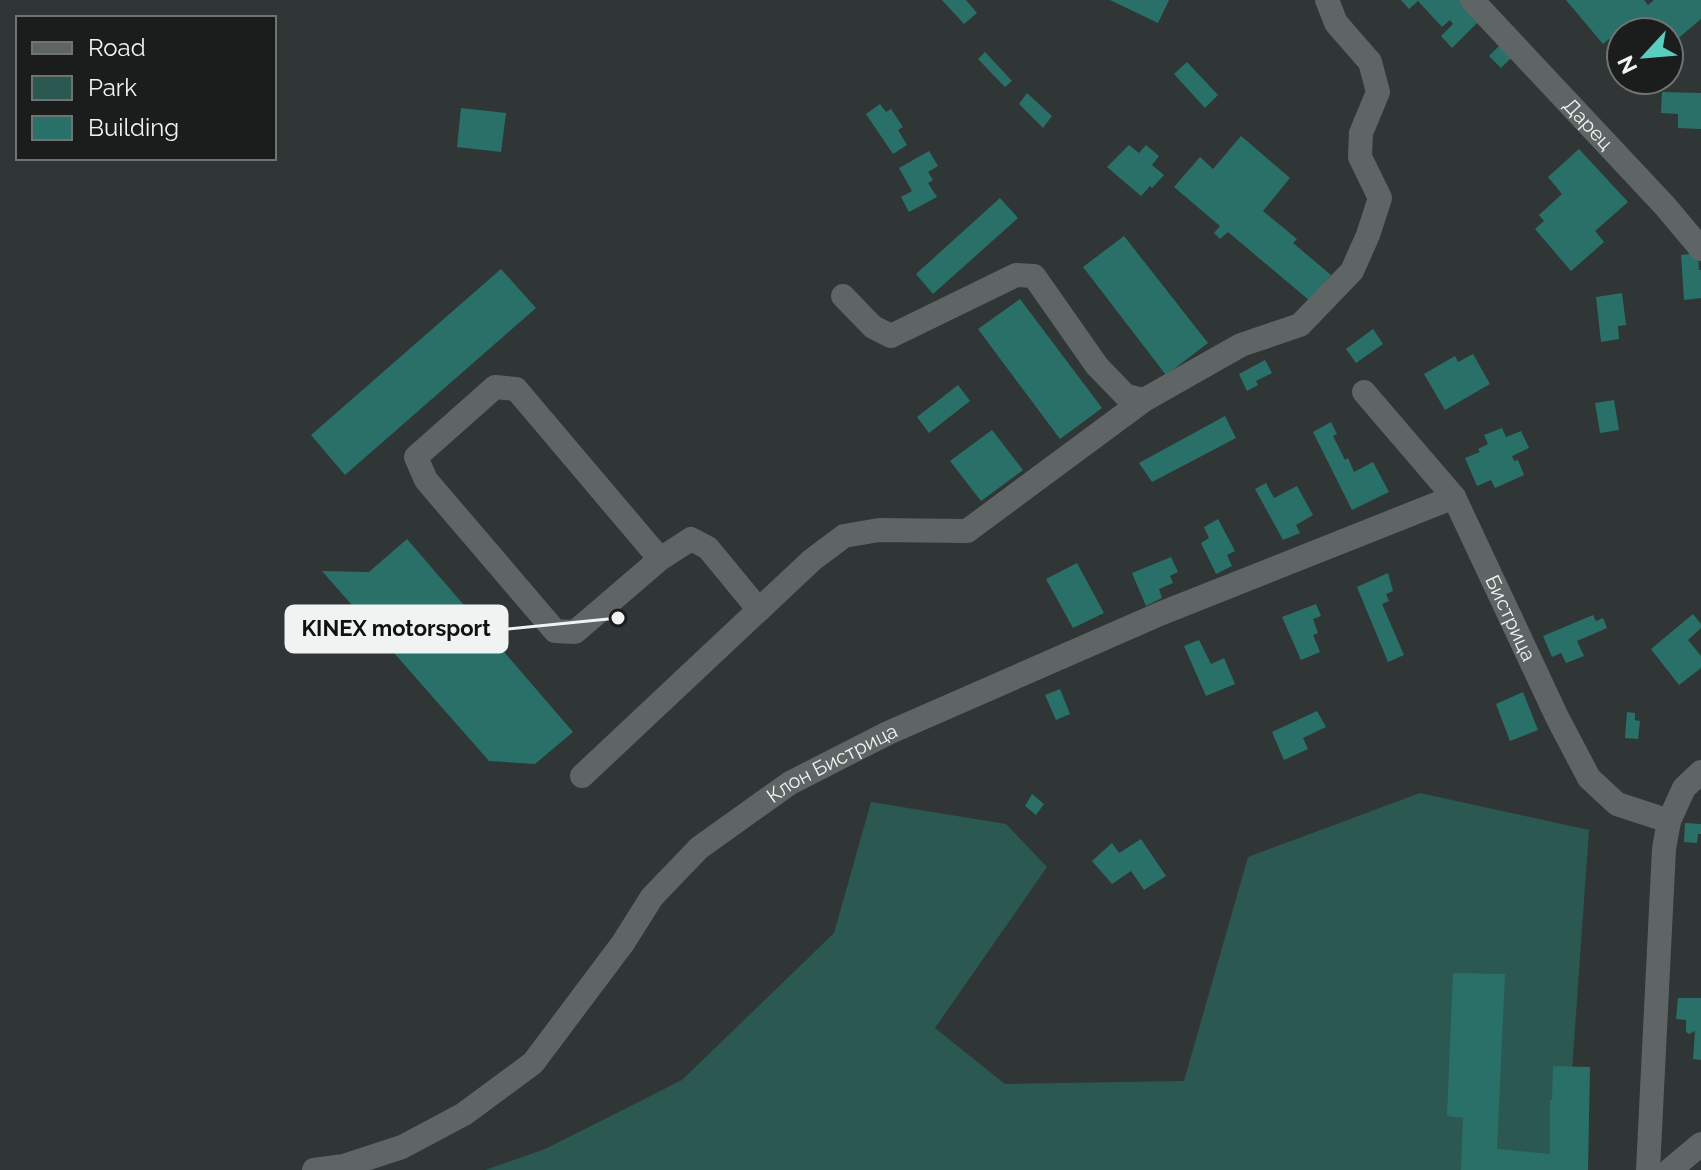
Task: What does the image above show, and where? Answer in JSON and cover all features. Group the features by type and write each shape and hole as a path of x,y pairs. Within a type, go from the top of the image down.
{"street":[{"path":"582,776 812,560 844,536 879,530 967,531 1144,400 1241,345 1300,325 1352,271 1380,198 1360,157 1361,133 1378,92 1370,62 1336,23 1327,0"},
{"name":"Дарец","path":"1472,0 1665,206 1701,249"},
{"path":"843,296 873,327 891,336 1016,275 1034,276 1097,366 1126,396 1144,400"},
{"path":"660,559 516,389 495,387 416,457 426,480 555,631 575,632 660,559 691,539 708,548 759,610"},
{"name":"Бистрица","path":"1364,392 1454,497 1557,717 1589,778 1617,804 1669,821"},
{"name":"Клон Бистрица","path":"314,1170 344,1166 402,1147 464,1114 533,1063 623,943 652,897 699,848 790,783 888,733 1162,613 1454,497"},
{"path":"1648,1170 1664,849 1669,821 1684,788 1701,772"},
{"path":"1670,1170 1701,1144"}],"green space":[{"path":"1420,793 1589,830 1565,1170 485,1170 545,1149 682,1080 834,933 871,802 1006,824 1047,867 935,1028 1005,1084 1184,1081 1248,857"}],"building":[{"path":"942,0 966,0 977,13 964,24"},
{"path":"1110,0 1169,0 1158,23"},
{"path":"1401,0 1465,0 1482,18 1452,48 1441,36 1453,24 1450,20 1442,27 1418,1 1409,9"},
{"path":"1566,0 1644,0 1648,5 1654,0 1701,0 1701,19 1685,32 1685,16 1605,16 1603,44"},
{"path":"1501,44 1513,56 1501,68 1489,56"},
{"path":"985,52 1012,81 1005,87 978,59"},
{"path":"1187,62 1218,95 1205,108 1174,74"},
{"path":"1027,93 1052,116 1043,128 1019,104"},
{"path":"1701,93 1701,129 1678,128 1678,114 1661,113 1662,96"},
{"path":"880,104 886,112 891,109 903,127 898,130 907,145 893,154 866,114"},
{"path":"461,108 506,113 501,152 457,147"},
{"path":"1241,136 1290,178 1263,211 1297,239 1293,243 1331,275 1310,301 1228,232 1220,239 1214,233 1220,226 1174,187 1200,157 1213,169"},
{"path":"1129,145 1139,153 1146,145 1159,156 1152,165 1164,175 1141,196 1107,167"},
{"path":"1579,149 1628,202 1595,231 1604,242 1571,271 1535,229 1544,221 1539,215 1562,194 1548,177"},
{"path":"929,151 938,166 928,172 933,180 928,183 937,197 909,212 901,197 912,191 899,168"},
{"path":"1000,198 1018,218 933,294 916,274"},
{"path":"1124,236 1208,343 1166,375 1083,267"},
{"path":"1698,253 1701,298 1684,300 1681,255"},
{"path":"501,269 536,308 345,475 311,435"},
{"path":"1622,293 1626,325 1618,326 1619,339 1601,342 1596,297"},
{"path":"1020,299 1102,408 1060,439 978,329"},
{"path":"1373,329 1383,344 1356,363 1346,349"},
{"path":"1473,354 1490,384 1445,410 1424,374 1455,356 1458,362"},
{"path":"1265,360 1272,373 1256,381 1258,385 1247,391 1239,374"},
{"path":"958,385 970,401 929,433 917,417"},
{"path":"1614,400 1619,430 1600,433 1595,403"},
{"path":"1225,416 1236,438 1152,482 1139,463"},
{"path":"1331,422 1337,434 1333,436 1354,472 1373,462 1389,492 1352,510 1313,432"},
{"path":"1502,428 1506,437 1521,431 1529,448 1512,456 1514,461 1518,460 1524,475 1495,488 1491,480 1477,486 1465,458 1480,452 1478,449 1488,444 1484,435"},
{"path":"992,430 1023,470 981,501 950,461"},
{"path":"1266,483 1274,498 1297,486 1313,515 1296,525 1300,533 1283,540 1255,489"},
{"path":"1218,519 1235,551 1227,555 1232,566 1216,574 1201,543 1209,538 1204,527"},
{"path":"407,539 573,732 535,764 489,761 322,571 369,572"},
{"path":"1171,557 1178,572 1170,576 1173,583 1159,589 1162,598 1146,606 1132,573"},
{"path":"1077,563 1104,613 1073,628 1046,579"},
{"path":"1388,573 1393,591 1386,594 1389,601 1382,604 1404,655 1388,662 1357,587"},
{"path":"1316,604 1321,616 1313,619 1318,633 1313,635 1320,652 1301,660 1282,617"},
{"path":"1693,614 1701,628 1688,640 1701,656 1701,668 1679,685 1651,649"},
{"path":"1593,615 1596,621 1603,618 1607,628 1577,641 1584,656 1566,663 1561,653 1552,657 1543,636"},
{"path":"1199,640 1211,664 1224,658 1235,684 1206,696 1184,646"},
{"path":"1060,689 1070,714 1056,720 1045,695"},
{"path":"1523,692 1538,730 1510,741 1496,704"},
{"path":"1317,711 1326,727 1303,738 1308,749 1284,760 1272,732"},
{"path":"1627,712 1635,713 1635,720 1640,721 1638,739 1625,738"},
{"path":"1032,794 1044,804 1036,815 1025,806"},
{"path":"1685,823 1701,824 1697,843 1684,842"},
{"path":"1141,839 1166,876 1144,890 1131,871 1112,884 1092,861 1112,843 1119,853"},
{"path":"1453,973 1505,974 1497,1149 1550,1154 1553,1066 1590,1067 1588,1170 1461,1170 1463,1118 1447,1116"},
{"path":"1678,998 1701,998 1701,1060 1693,1059 1695,1031 1689,1034 1686,1032 1686,1020 1676,1019"}],"place":[{"name":"KINEX motorsport","path":"618,618"}]}
